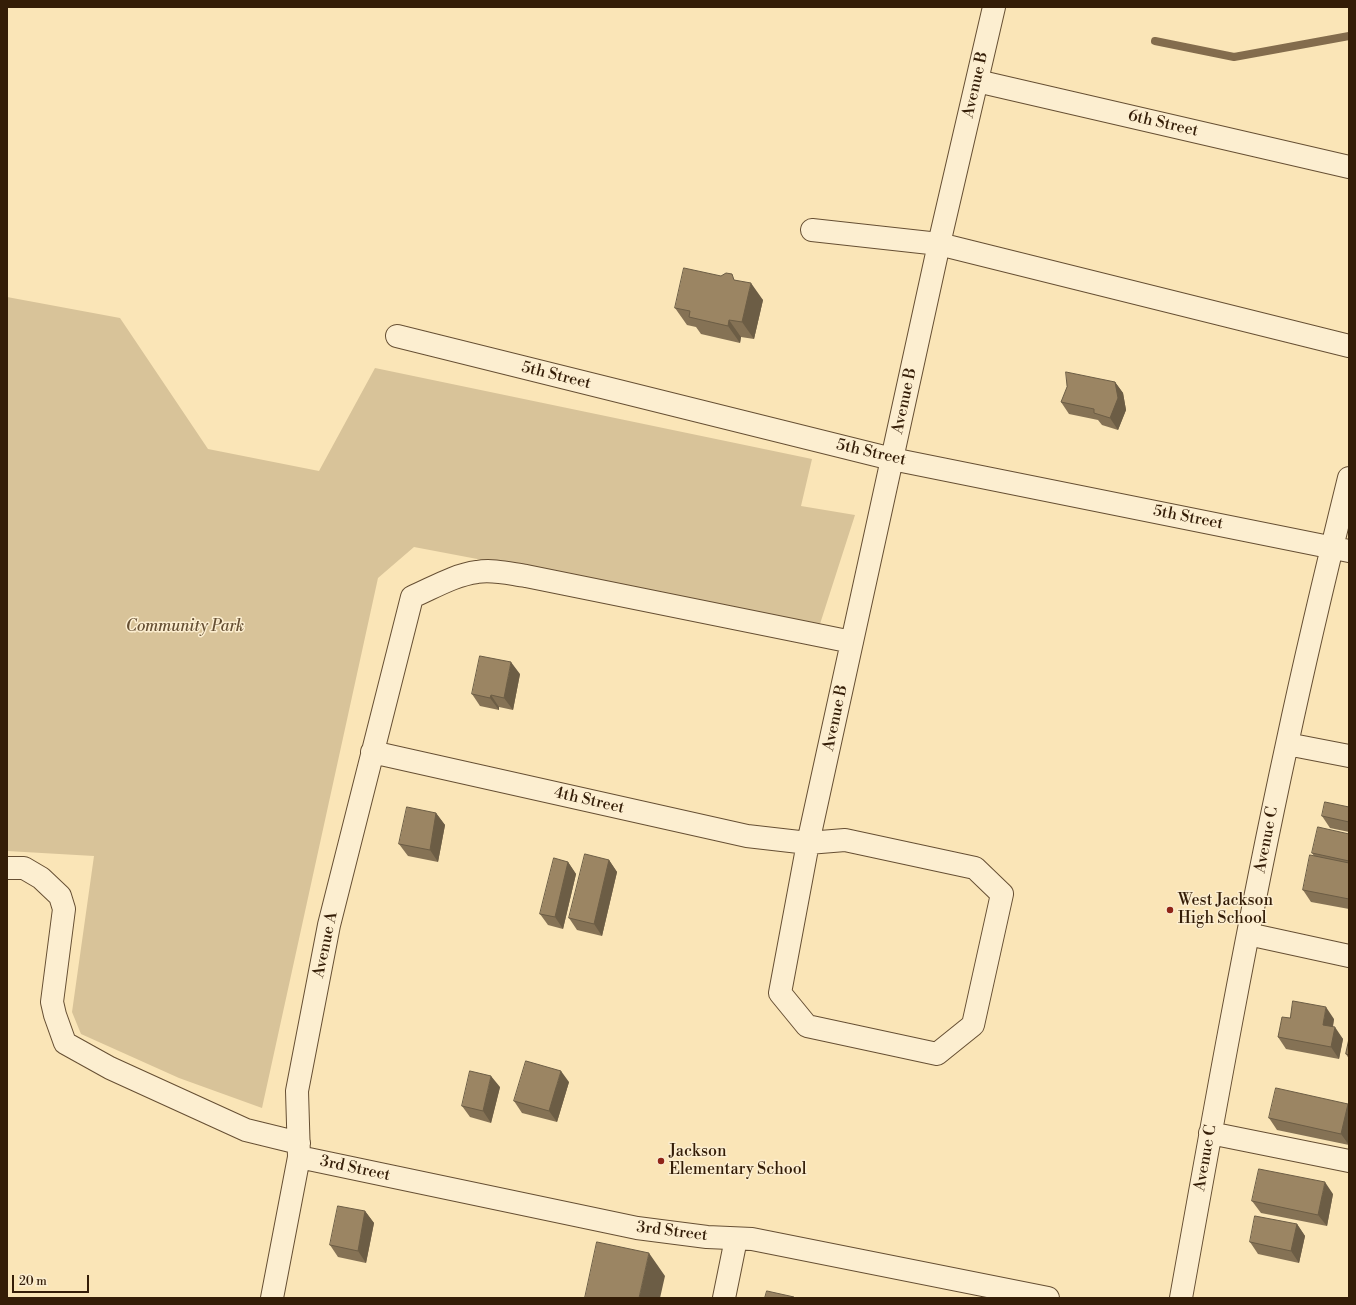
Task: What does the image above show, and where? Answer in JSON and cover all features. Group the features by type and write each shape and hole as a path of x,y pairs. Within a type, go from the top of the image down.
{"street":[{"name":"Avenue B","path":"808,843 846,840 975,868 1002,894 973,1025 937,1054 807,1026 780,993 808,843 938,244 994,7"},
{"name":"6th Street","path":"977,81 1349,167"},
{"path":"812,230 938,244 1349,346"},
{"name":"5th Street","path":"397,336 892,459 1341,549"},
{"name":"Avenue C","path":"1181,1298 1210,1133 1248,934 1287,744 1341,549 1349,478"},
{"name":"Avenue A","path":"272,1298 299,1150 297,1091 329,926 412,597 456,576 478,571 492,572 526,576 852,642"},
{"path":"1287,744 1349,756"},
{"name":"4th Street","path":"372,752 747,836 808,843"},
{"name":"3rd Street","path":"7,868 24,868 41,878 60,896 64,909 52,1002 65,1043 110,1068 246,1130 299,1150 637,1228 707,1237 752,1239 1048,1298"},
{"path":"1248,934 1349,956"},
{"path":"1210,1133 1349,1161"},
{"path":"724,1298 736,1239"}],"green space":[{"name":"Community Park","path":"7,297 120,318 208,449 319,471 375,368 812,459 801,506 855,515 820,624 414,547 378,578 262,1108 179,1078 81,1034 72,1012 94,856 7,851"}],"building":[{"path":"684,268 721,276 726,273 732,274 734,280 751,283 742,322 729,320 728,326 689,317 690,311 675,308"},
{"path":"1066,372 1115,382 1118,398 1110,418 1094,413 1094,409 1061,402 1067,387"},
{"path":"480,656 511,662 504,698 491,695 490,698 472,694"},
{"path":"1325,802 1349,807 1349,822 1322,816"},
{"path":"407,807 436,813 430,850 399,844"},
{"path":"1318,827 1349,834 1349,861 1312,853"},
{"path":"585,854 609,860 594,924 569,918"},
{"path":"1310,855 1349,863 1349,899 1303,890"},
{"path":"554,858 568,862 555,917 540,914"},
{"path":"1293,1001 1326,1007 1323,1025 1335,1027 1331,1047 1278,1037 1282,1017 1290,1018"},
{"path":"1349,1039 1349,1055 1346,1054"},
{"path":"526,1061 561,1071 549,1111 514,1101"},
{"path":"470,1071 491,1076 483,1111 462,1106"},
{"path":"1276,1088 1348,1104 1341,1134 1269,1118"},
{"path":"1259,1169 1325,1182 1318,1215 1252,1201"},
{"path":"338,1206 365,1211 358,1251 330,1245"},
{"path":"1255,1216 1297,1224 1291,1251 1250,1242"},
{"path":"597,1242 649,1253 639,1298 585,1298"},
{"path":"767,1291 794,1297 794,1298 765,1298"}],"waterway":[{"path":"1155,41 1234,57 1349,36"}],"place":[{"name":"West Jackson High School","path":"1170,910"},
{"name":"Jackson Elementary School","path":"661,1161"}]}
